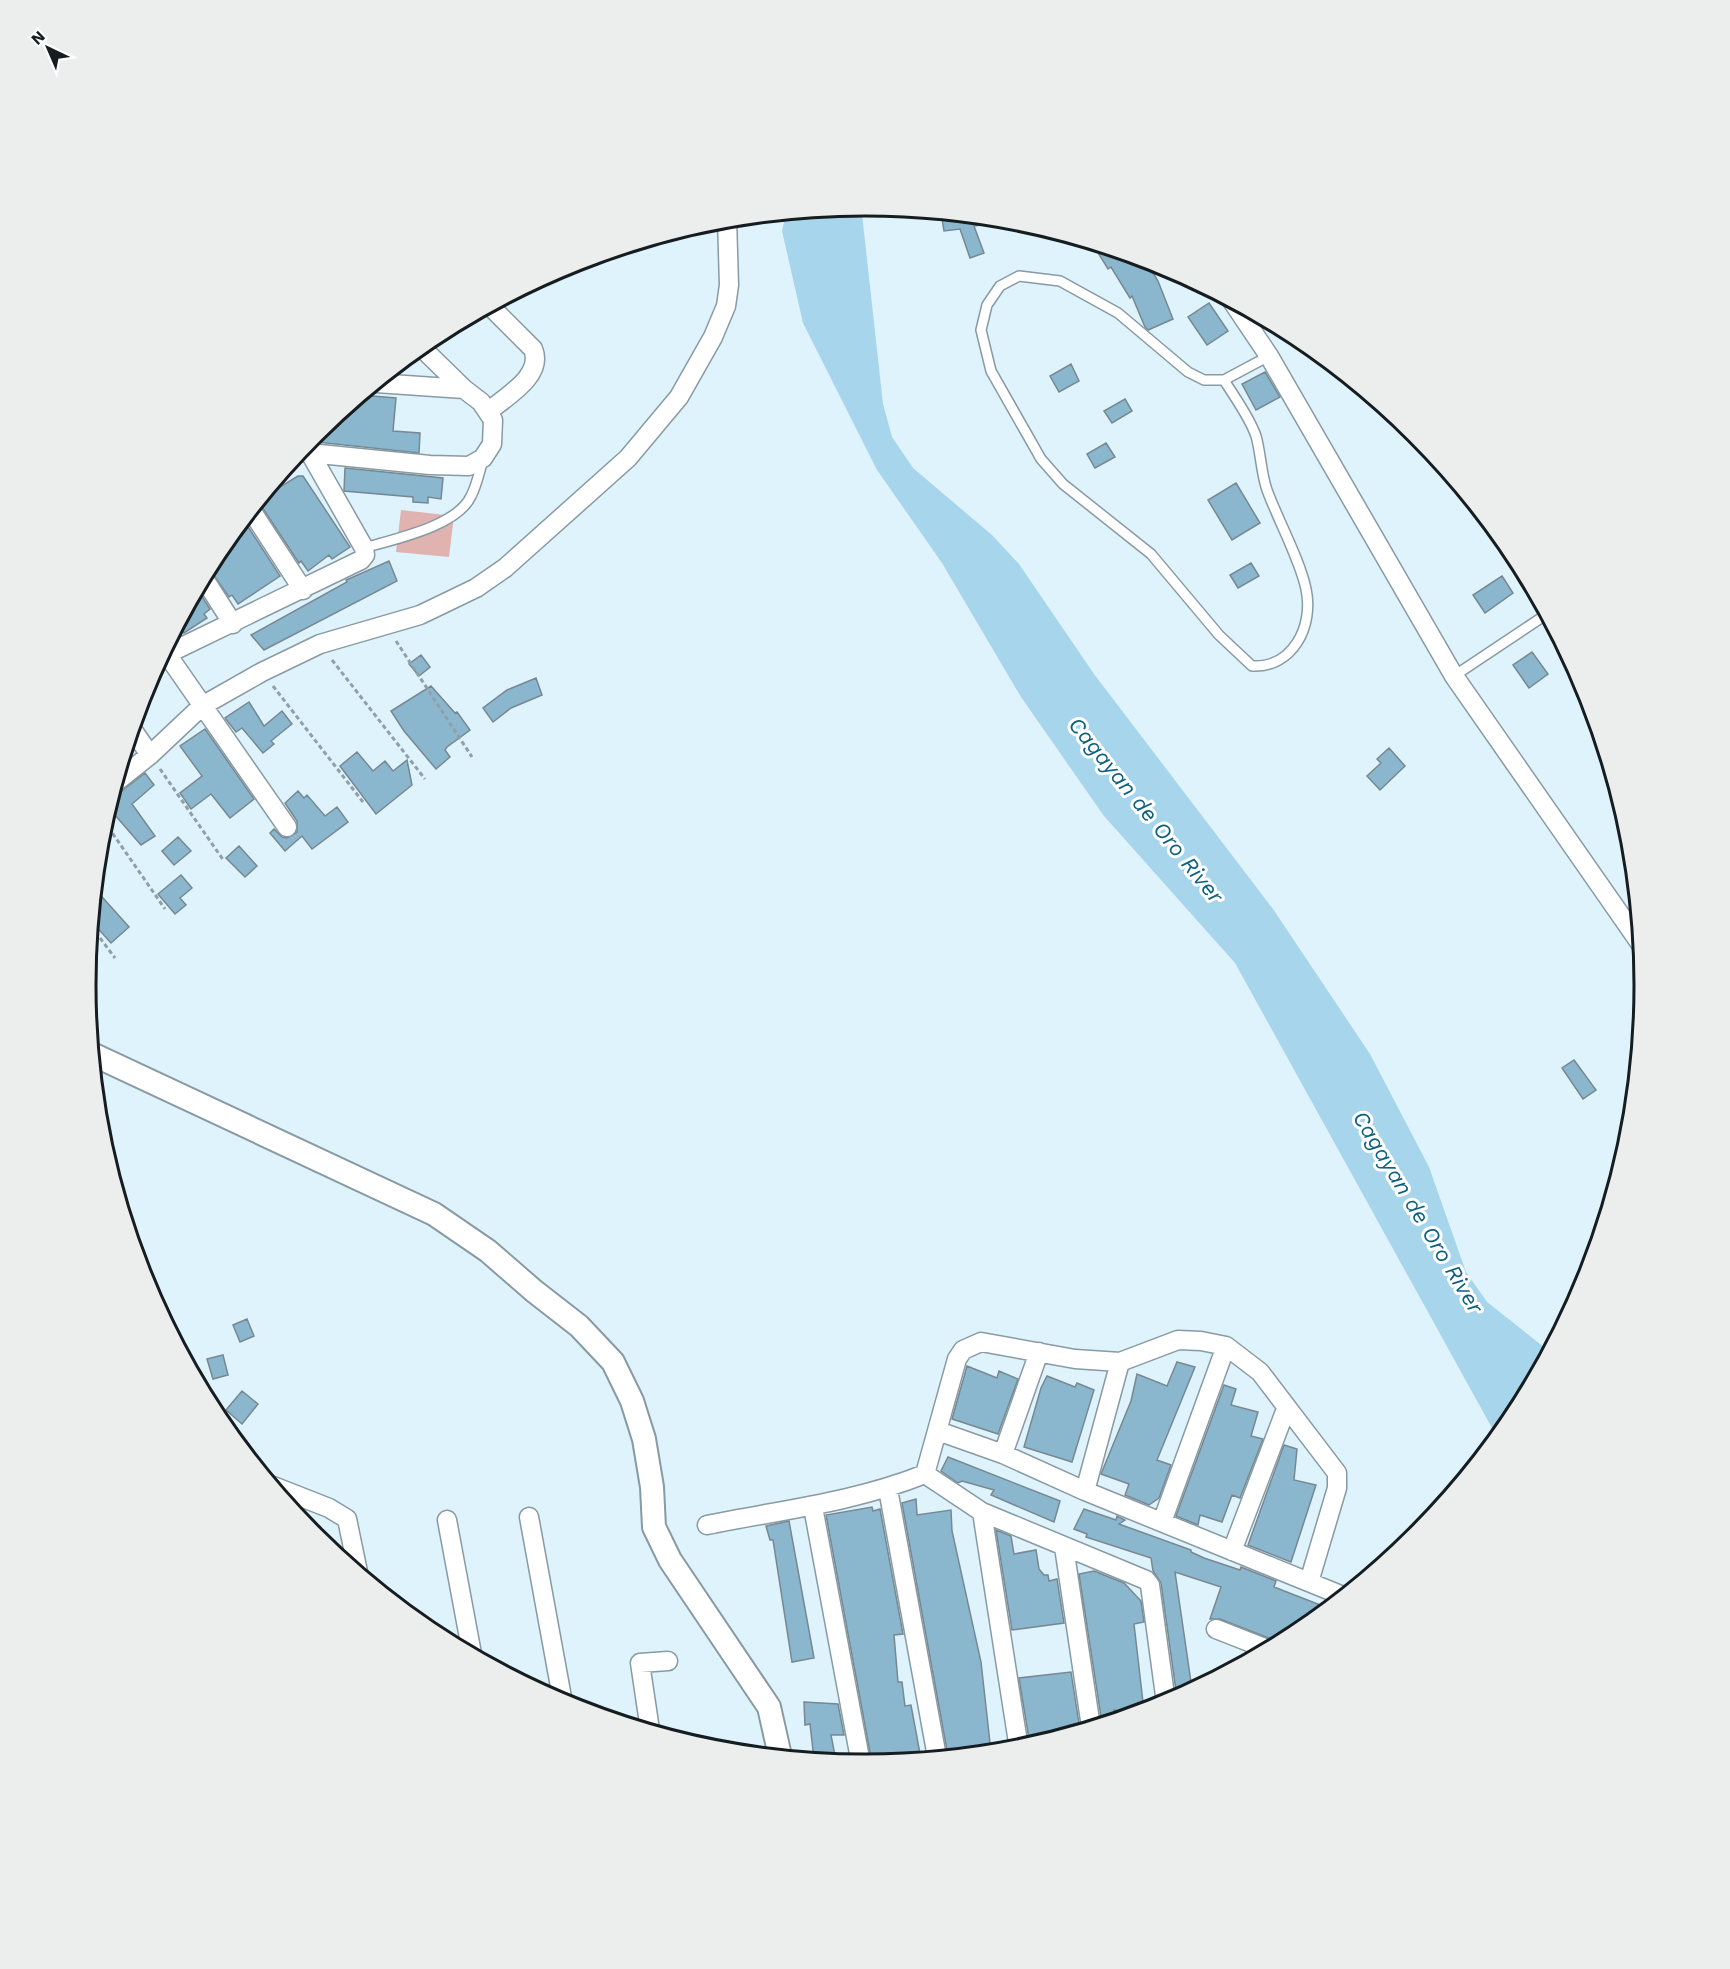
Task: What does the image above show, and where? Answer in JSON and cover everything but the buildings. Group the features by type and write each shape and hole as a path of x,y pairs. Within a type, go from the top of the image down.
{"street":[{"path":"125,775 150,755 202,706 262,672 320,644 420,615 451,602 504,568 628,458 658,424 696,370 726,306 729,285 728,228"},
{"path":"489,411 526,379 536,366 537,358 533,349 495,311"},
{"path":"1241,314 1269,356 1454,676 1632,930"},
{"path":"310,453 430,465 469,466 483,458 492,444 493,420 489,411 427,353"},
{"path":"385,384 464,389"},
{"path":"173,649 233,624 303,590 361,560 365,555 364,548 307,456"},
{"path":"255,516 303,590"},
{"path":"208,585 233,624"},
{"path":"169,657 287,827"},
{"path":"137,736 150,755"},
{"path":"100,1058 434,1214 488,1251 579,1326 613,1362 632,1401 644,1439 652,1487 654,1527 670,1560 769,1707 778,1748"},
{"path":"926,1474 957,1359 963,1350 981,1342 1075,1359 1120,1362 1178,1340 1201,1341 1226,1346 1260,1372 1337,1473 1337,1488 1309,1582"},
{"path":"1162,1522 1226,1346"},
{"path":"1003,1454 1040,1352"},
{"path":"1085,1491 1120,1362"},
{"path":"1232,1551 1286,1409"},
{"path":"938,1431 1003,1454 1085,1491 1336,1593"},
{"path":"707,1525 813,1507 888,1489 926,1474"},
{"path":"926,1474 982,1512 1142,1577 1150,1585 1165,1692"},
{"path":"888,1489 935,1750"},
{"path":"286,1491 329,1508 347,1520 356,1561"},
{"path":"813,1507 859,1754"},
{"path":"982,1512 1017,1738"},
{"path":"529,1517 561,1690"},
{"path":"447,1520 470,1644"},
{"path":"1064,1547 1090,1719"},
{"path":"1216,1629 1257,1645"},
{"path":"1245,1641 1246,1652"},
{"path":"649,1722 639,1666 642,1661 668,1661"}],"lane":[{"path":"1224,380 1256,436 1266,487 1306,590 1306,615 1301,635 1289,656 1268,667 1252,666 1219,634 1151,554 1063,484 1041,459 991,371 981,330 987,305 1000,286 1019,276 1060,281 1118,313 1188,372 1204,380 1224,380 1269,356"},
{"path":"364,548 445,520 464,508 471,496 483,458"},
{"path":"1454,676 1541,618"}],"path":[{"path":"385,624 472,757"},
{"path":"320,644 425,779"},
{"path":"262,672 363,802"},
{"path":"150,755 224,861"},
{"path":"111,832 165,909"},
{"path":"98,935 115,958"}],"shaded area":[{"path":"401,510 454,516 449,557 396,552"}],"water":[{"name":"Cagayan de Oro River","path":"862,216 883,404 892,437 913,468 992,535 1019,564 1094,674 1273,909 1370,1054 1429,1167 1466,1272 1487,1302 1543,1346 1492,1429 1235,963 1104,816 1021,697 942,563 877,470 803,323 782,231 784,220"}]}
